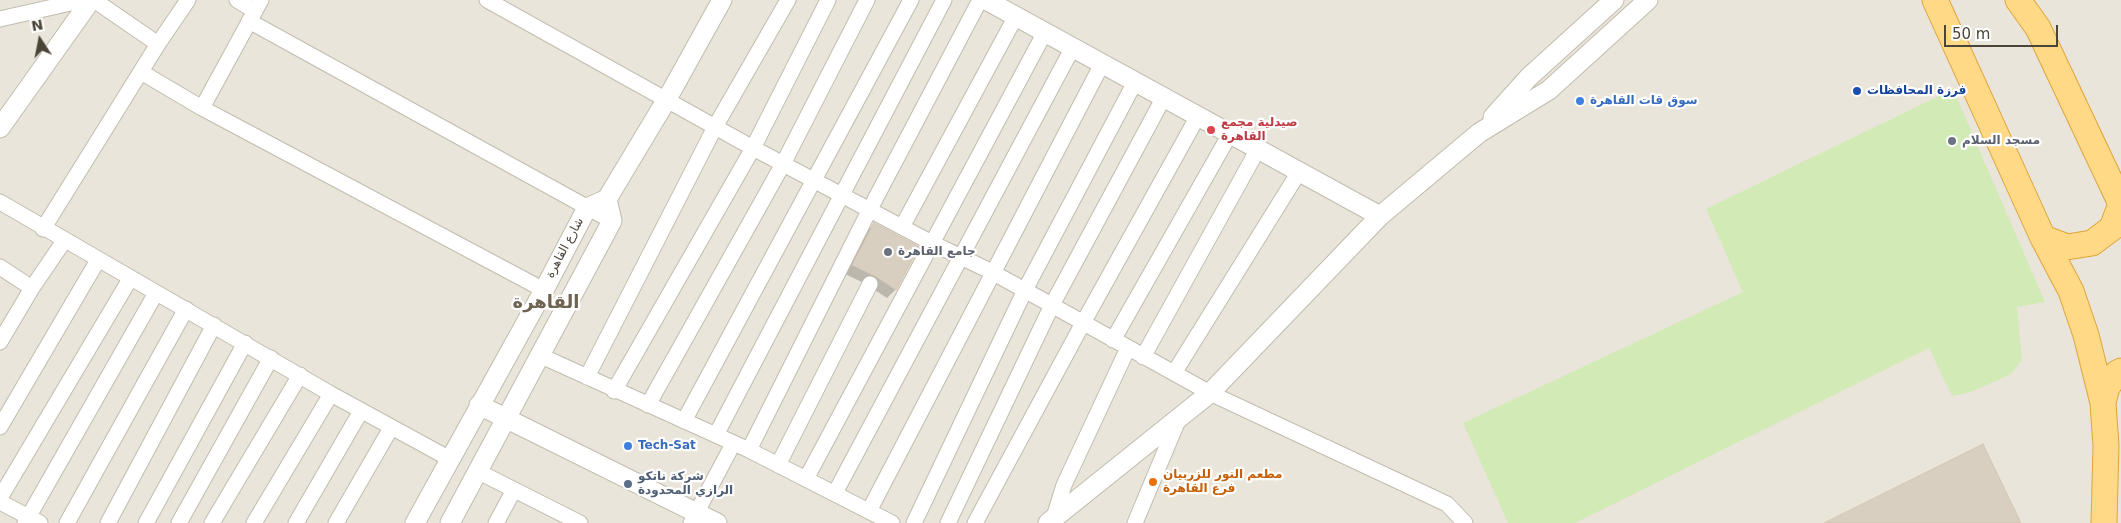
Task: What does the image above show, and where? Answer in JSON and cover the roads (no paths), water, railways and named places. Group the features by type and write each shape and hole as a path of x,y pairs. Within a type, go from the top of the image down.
{"highway":[{"path":"1935,0 2044,238 2071,292 2086,335 2103,404 2106,446 2104,523"},
{"path":"2018,0 2038,28 2121,204 2112,228 2092,243 2067,247 2044,238"},
{"path":"2103,404 2107,387 2117,373 2121,371"}],"street":[{"path":"0,18 84,0"},
{"path":"0,128 93,0 158,44"},
{"path":"43,229 158,44 188,0"},
{"path":"237,0 587,208 612,220"},
{"path":"487,0 753,148 932,243 992,272 1210,393 1447,504 1465,523"},
{"path":"450,523 612,220 607,199 667,99 722,0"},
{"path":"587,377 715,127 788,0"},
{"path":"614,390 753,148 828,0"},
{"path":"648,405 783,164 867,0"},
{"path":"684,421 911,0"},
{"path":"716,435 944,0"},
{"path":"749,450 870,209 980,0"},
{"path":"986,0 1380,216"},
{"path":"1051,520 1210,393 1380,216 1479,133 1529,77 1614,0"},
{"path":"1479,133 1549,90 1648,0"},
{"path":"202,108 255,11"},
{"path":"902,227 1016,16"},
{"path":"806,479 1045,32"},
{"path":"835,493 1073,48"},
{"path":"869,511 1102,64"},
{"path":"141,72 202,108 544,290"},
{"path":"914,523 1025,290 1135,82"},
{"path":"948,523 1052,305 1164,97"},
{"path":"975,523 1082,322 1198,116"},
{"path":"1113,340 1230,134"},
{"path":"1144,357 1258,149"},
{"path":"1174,373 1299,172"},
{"name":"شارع القاهرة","path":"415,523 544,290 587,208 607,199"},
{"path":"0,202 43,229 214,324 361,411 450,459"},
{"path":"0,342 32,288 64,241"},
{"path":"0,427 98,260"},
{"path":"0,267 32,288"},
{"path":"0,498 130,279"},
{"path":"778,465 870,284"},
{"path":"0,502 31,521 156,292"},
{"path":"67,523 186,308"},
{"path":"108,523 214,324"},
{"path":"146,523 245,342"},
{"path":"1051,520 1064,485 1128,348"},
{"path":"539,355 749,450 892,523"},
{"path":"179,523 271,358"},
{"path":"212,523 300,375"},
{"path":"254,523 332,394"},
{"path":"479,405 693,518 717,523"},
{"path":"296,523 361,411"},
{"path":"1135,523 1180,416"},
{"path":"336,523 391,428"},
{"path":"693,518 733,444"},
{"path":"477,471 514,490 552,517 580,523"},
{"path":"496,523 514,490"}],"place":[{"name":"فرزة المحافظات","path":"1857,91"},
{"name":"سوق قات القاهرة","path":"1580,101"},
{"name":"صيدلية مجمع القاهرة","path":"1211,130"},
{"name":"مسجد السلام","path":"1952,141"},
{"name":"جامع القاهرة","path":"888,252"},
{"name":"Tech-Sat","path":"628,446"},
{"name":"مطعم النور للزربيان فرع القاهرة","path":"1153,482"},
{"name":"شركة ناتكو الرازي المحدودة","path":"628,484"}],"district":[{"name":"القاهرة","path":"546,303"}]}
